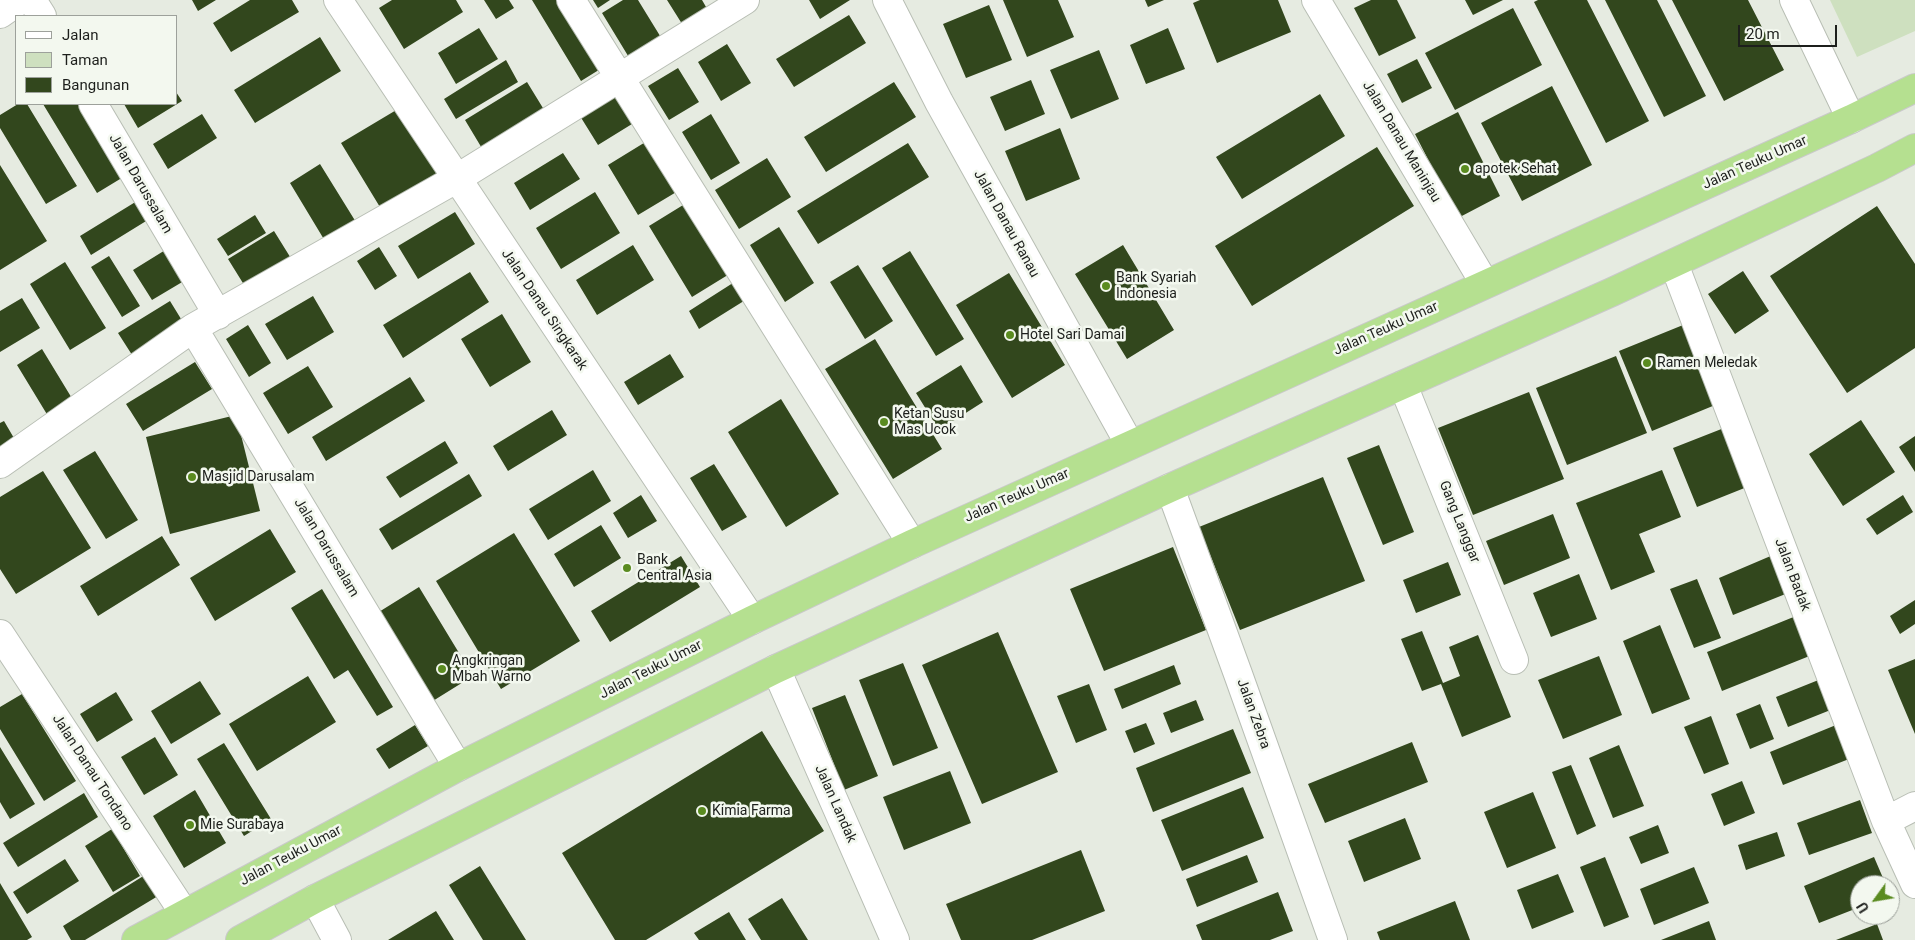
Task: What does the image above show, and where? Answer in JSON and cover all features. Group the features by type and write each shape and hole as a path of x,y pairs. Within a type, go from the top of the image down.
{"highway":[{"name":"Jalan Teuku Umar","path":"136,940 458,767 752,620 912,544 1851,119 1915,88"},
{"path":"240,940 315,899 776,669 1170,488 1674,264 1877,168 1915,148"}],"street":[{"path":"0,14 20,0"},
{"path":"32,0 41,15"},
{"name":"Jalan Danau Singkarak","path":"338,0 752,620"},
{"path":"571,0 912,544"},
{"path":"0,464 193,328 218,316 456,179 745,0"},
{"name":"Jalan Danau Ranau","path":"887,0 939,102 1130,445"},
{"name":"Jalan Danau Maninjau","path":"1316,0 1485,284"},
{"path":"1794,0 1851,119"},
{"name":"Jalan Darussalam","path":"94,105 218,316"},
{"name":"Jalan Badak","path":"1674,264 1886,821 1915,884"},
{"name":"Jalan Darussalam","path":"193,328 458,767"},
{"name":"Gang Langgar","path":"1403,385 1514,660"},
{"name":"Jalan Zebra","path":"1170,488 1333,940"},
{"name":"Jalan Danau Tondano","path":"0,634 184,913"},
{"name":"Jalan Landak","path":"776,669 895,940"},
{"path":"1886,821 1915,806"},
{"path":"315,899 337,940"}],"green space":[{"path":"1830,0 1915,0 1915,31 1857,57"}],"building":[{"path":"192,0 216,0 198,11"},
{"path":"250,0 292,0 299,12 231,52 213,23"},
{"path":"392,0 456,0 463,12 404,49 379,8"},
{"path":"484,0 509,0 514,8 496,19"},
{"path":"532,0 561,0 602,68 581,81"},
{"path":"593,0 610,0 598,8"},
{"path":"623,0 638,0 665,44 633,64 602,13"},
{"path":"667,0 702,0 709,12 684,27"},
{"path":"809,0 850,0 820,19"},
{"path":"1003,0 1058,0 1074,37 1027,57"},
{"path":"1145,0 1164,0 1148,7"},
{"path":"1200,0 1278,0 1291,32 1217,63 1193,3"},
{"path":"1371,0 1397,0 1416,38 1379,56 1354,8"},
{"path":"1465,0 1503,0 1473,15"},
{"path":"1538,0 1587,0 1649,121 1606,143 1534,2"},
{"path":"1605,0 1657,0 1706,96 1664,117"},
{"path":"1672,0 1748,0 1784,70 1724,101"},
{"path":"989,5 1012,60 966,78 943,24"},
{"path":"1513,8 1542,65 1455,110 1425,53"},
{"path":"849,15 866,43 794,87 776,59"},
{"path":"479,28 498,59 456,84 438,53"},
{"path":"1168,28 1185,69 1146,84 1130,45"},
{"path":"320,37 341,71 255,123 234,90"},
{"path":"727,44 751,83 721,101 698,62"},
{"path":"1099,50 1119,99 1071,119 1050,70"},
{"path":"1417,59 1432,88 1402,103 1387,74"},
{"path":"506,60 518,82 456,119 444,99"},
{"path":"678,68 699,102 669,120 648,86"},
{"path":"1031,80 1045,114 1005,131 990,97"},
{"path":"527,82 546,113 483,150 465,120"},
{"path":"894,82 916,117 826,172 804,137"},
{"path":"1552,86 1592,165 1522,201 1481,123"},
{"path":"1320,94 1345,136 1242,199 1216,157"},
{"path":"178,95 182,101 178,103"},
{"path":"614,95 632,124 598,145 580,116"},
{"path":"16,105 28,105 77,186 46,204 0,128 0,115"},
{"path":"44,105 82,105 125,176 97,193"},
{"path":"125,105 175,105 138,128"},
{"path":"398,109 442,182 386,217 341,143"},
{"path":"1458,112 1500,196 1458,218 1415,134"},
{"path":"202,114 217,138 168,169 153,144"},
{"path":"711,114 740,163 711,180 682,132"},
{"path":"1060,128 1080,179 1026,201 1005,151"},
{"path":"652,138 683,188 638,215 608,165"},
{"path":"908,143 929,177 818,244 797,211"},
{"path":"1377,147 1414,206 1252,306 1215,246"},
{"path":"563,153 580,179 530,210 514,183"},
{"path":"767,158 791,197 739,229 715,190"},
{"path":"320,164 359,227 328,246 290,183"},
{"path":"0,165 47,241 0,270"},
{"path":"595,192 620,233 561,269 536,228"},
{"path":"137,201 151,218 91,255 80,236"},
{"path":"688,202 731,273 692,297 649,226"},
{"path":"1877,206 1915,264 1915,348 1847,393 1770,276"},
{"path":"455,212 475,244 418,279 398,246"},
{"path":"255,215 266,233 228,256 217,239"},
{"path":"779,227 814,283 785,302 750,245"},
{"path":"274,231 292,260 246,288 228,259"},
{"path":"175,244 194,275 152,300 133,270"},
{"path":"633,245 654,280 597,315 576,280"},
{"path":"1123,245 1174,330 1127,359 1075,274"},
{"path":"379,247 397,276 375,290 357,261"},
{"path":"910,251 964,339 936,356 882,268"},
{"path":"109,256 140,306 122,317 91,267"},
{"path":"65,262 106,328 70,350 30,284"},
{"path":"858,265 893,321 865,339 830,282"},
{"path":"1743,271 1769,311 1735,334 1708,294"},
{"path":"470,272 489,302 403,358 383,325"},
{"name":"Hotel Sari Damai","path":"1009,273 1065,365 1012,398 956,305"},
{"path":"736,281 747,299 699,329 689,311"},
{"path":"313,296 334,332 287,360 265,324"},
{"path":"22,298 40,328 0,352 0,311"},
{"path":"170,301 186,327 134,358 118,333"},
{"path":"502,314 531,362 490,387 461,339"},
{"path":"1688,323 1720,403 1652,431 1619,351"},
{"path":"248,325 271,363 249,377 226,339"},
{"path":"875,339 942,449 893,479 825,369"},
{"path":"42,349 73,400 48,416 17,365"},
{"path":"670,354 684,377 638,405 624,382"},
{"path":"1616,356 1647,433 1567,465 1536,388"},
{"path":"195,362 212,389 143,431 126,404"},
{"path":"961,365 983,402 939,430 916,393"},
{"path":"308,366 333,407 288,434 263,393"},
{"path":"410,377 425,401 326,461 312,437"},
{"path":"1529,392 1564,479 1473,515 1438,428"},
{"path":"781,399 839,494 786,527 728,432"},
{"path":"552,410 567,435 508,471 493,446"},
{"path":"236,415 260,511 170,534 146,437"},
{"path":"1861,420 1895,472 1843,506 1809,454"},
{"path":"4,421 18,445 0,457 0,423"},
{"path":"1724,428 1747,487 1697,507 1673,448"},
{"path":"1915,436 1915,472 1899,447"},
{"path":"445,441 458,463 400,498 386,477"},
{"path":"1379,445 1414,532 1383,545 1347,458"},
{"path":"95,451 138,520 106,539 63,470"},
{"path":"714,464 747,517 722,531 690,478"},
{"path":"593,470 611,501 548,540 529,509"},
{"path":"1662,470 1681,517 1639,534 1655,572 1611,590 1576,503"},
{"path":"43,471 91,548 16,594 0,569 0,497"},
{"path":"469,474 482,496 392,550 379,529"},
{"path":"1323,477 1365,581 1240,630 1199,527"},
{"path":"641,495 657,521 628,538 613,513"},
{"path":"1903,495 1913,512 1877,535 1866,519"},
{"path":"1553,514 1570,558 1504,585 1486,541"},
{"path":"601,525 621,558 574,587 554,554"},
{"path":"270,529 296,572 215,621 190,578"},
{"path":"514,533 580,641 501,689 436,581"},
{"path":"162,536 180,565 98,616 80,586"},
{"path":"1173,547 1206,630 1104,671 1070,589"},
{"path":"1773,555 1788,593 1733,615 1719,578"},
{"path":"681,556 700,587 610,642 591,611"},
{"path":"1448,562 1461,595 1416,613 1403,580"},
{"path":"1579,574 1597,619 1551,637 1533,593"},
{"path":"1697,579 1721,638 1694,648 1670,589"},
{"path":"419,587 473,676 428,704 374,615"},
{"path":"322,589 393,707 377,716 348,670 334,679 291,608"},
{"path":"1915,600 1915,624 1900,634 1890,616"},
{"path":"1796,616 1812,655 1722,691 1707,652"},
{"path":"1660,625 1690,699 1652,714 1623,641"},
{"path":"1422,631 1443,683 1460,676 1449,647 1478,635 1511,717 1462,737 1441,684 1422,691 1401,639"},
{"path":"998,632 1058,772 982,804 922,665"},
{"path":"1599,656 1622,715 1563,739 1538,680"},
{"path":"1915,659 1915,734 1888,670"},
{"path":"903,663 938,748 893,766 859,680"},
{"path":"1174,665 1181,684 1122,709 1114,689"},
{"path":"308,676 336,722 257,771 229,724"},
{"path":"1826,677 1838,707 1788,727 1776,697"},
{"path":"200,681 221,714 171,744 151,711"},
{"path":"1089,684 1107,730 1076,743 1057,696"},
{"path":"116,692 133,720 97,742 80,714"},
{"path":"22,694 76,781 44,801 0,729 0,707"},
{"path":"845,695 878,776 844,790 812,708"},
{"path":"1196,700 1204,720 1171,733 1163,713"},
{"path":"1760,704 1774,739 1750,749 1736,714"},
{"path":"1711,716 1729,764 1704,774 1684,727"},
{"path":"1146,723 1155,744 1134,753 1125,731"},
{"path":"415,725 428,746 389,769 376,749"},
{"path":"1836,725 1849,759 1783,785 1770,752"},
{"path":"1233,729 1251,773 1153,812 1136,768"},
{"path":"762,731 824,831 646,940 615,940 562,853"},
{"path":"155,737 178,775 144,795 121,757"},
{"path":"1412,742 1428,782 1325,823 1308,784"},
{"path":"224,743 271,819 244,836 197,759"},
{"path":"1619,745 1644,806 1613,818 1589,758"},
{"path":"0,747 35,804 10,819 0,802"},
{"path":"1571,765 1596,826 1577,835 1552,772"},
{"path":"950,771 971,823 904,850 883,797"},
{"path":"1742,781 1755,813 1724,826 1711,794"},
{"path":"1243,787 1264,838 1182,871 1161,820"},
{"path":"195,790 226,843 184,868 153,816"},
{"path":"1533,792 1556,848 1507,868 1484,812"},
{"path":"84,793 98,817 18,867 3,843"},
{"path":"1860,800 1872,833 1809,855 1797,823"},
{"path":"1405,818 1421,859 1364,882 1348,841"},
{"path":"1658,825 1669,853 1641,864 1629,837"},
{"path":"112,829 140,876 113,892 85,846"},
{"path":"1777,832 1785,856 1746,870 1738,845"},
{"path":"1081,850 1105,911 1032,940 961,940 946,904"},
{"path":"1247,855 1258,882 1197,907 1186,879"},
{"path":"1605,857 1629,917 1604,927 1580,867"},
{"path":"1874,857 1882,875 1850,875 1850,911 1819,923 1804,886"},
{"path":"65,859 79,881 27,914 13,892"},
{"path":"480,866 526,940 483,940 449,885"},
{"path":"1694,867 1709,903 1654,925 1640,889"},
{"path":"1558,874 1574,912 1532,929 1517,890"},
{"path":"145,875 158,896 85,940 71,940 63,926"},
{"path":"0,883 32,937 27,940 0,940"},
{"path":"1278,892 1293,931 1270,940 1202,940 1196,925"},
{"path":"782,898 808,940 761,940 748,919"},
{"path":"1455,901 1470,940 1380,940 1377,932"},
{"path":"436,911 454,940 388,940"},
{"path":"729,912 746,940 699,940 694,933"},
{"path":"1709,921 1716,940 1661,940"},
{"path":"1877,925 1883,940 1836,940"}],"place":[{"name":"apotek Sehat","path":"1465,169"},
{"name":"Bank Syariah Indonesia","path":"1106,286"},
{"name":"Hotel Sari Damai","path":"1010,335"},
{"name":"Ramen Meledak","path":"1647,363"},
{"name":"Ketan Susu Mas Ucok","path":"884,422"},
{"name":"Masjid Darusalam","path":"192,477"},
{"name":"Bank Central Asia","path":"627,568"},
{"name":"Angkringan Mbah Warno","path":"442,669"},
{"name":"Kimia Farma","path":"702,811"},
{"name":"Mie Surabaya","path":"190,825"}]}
